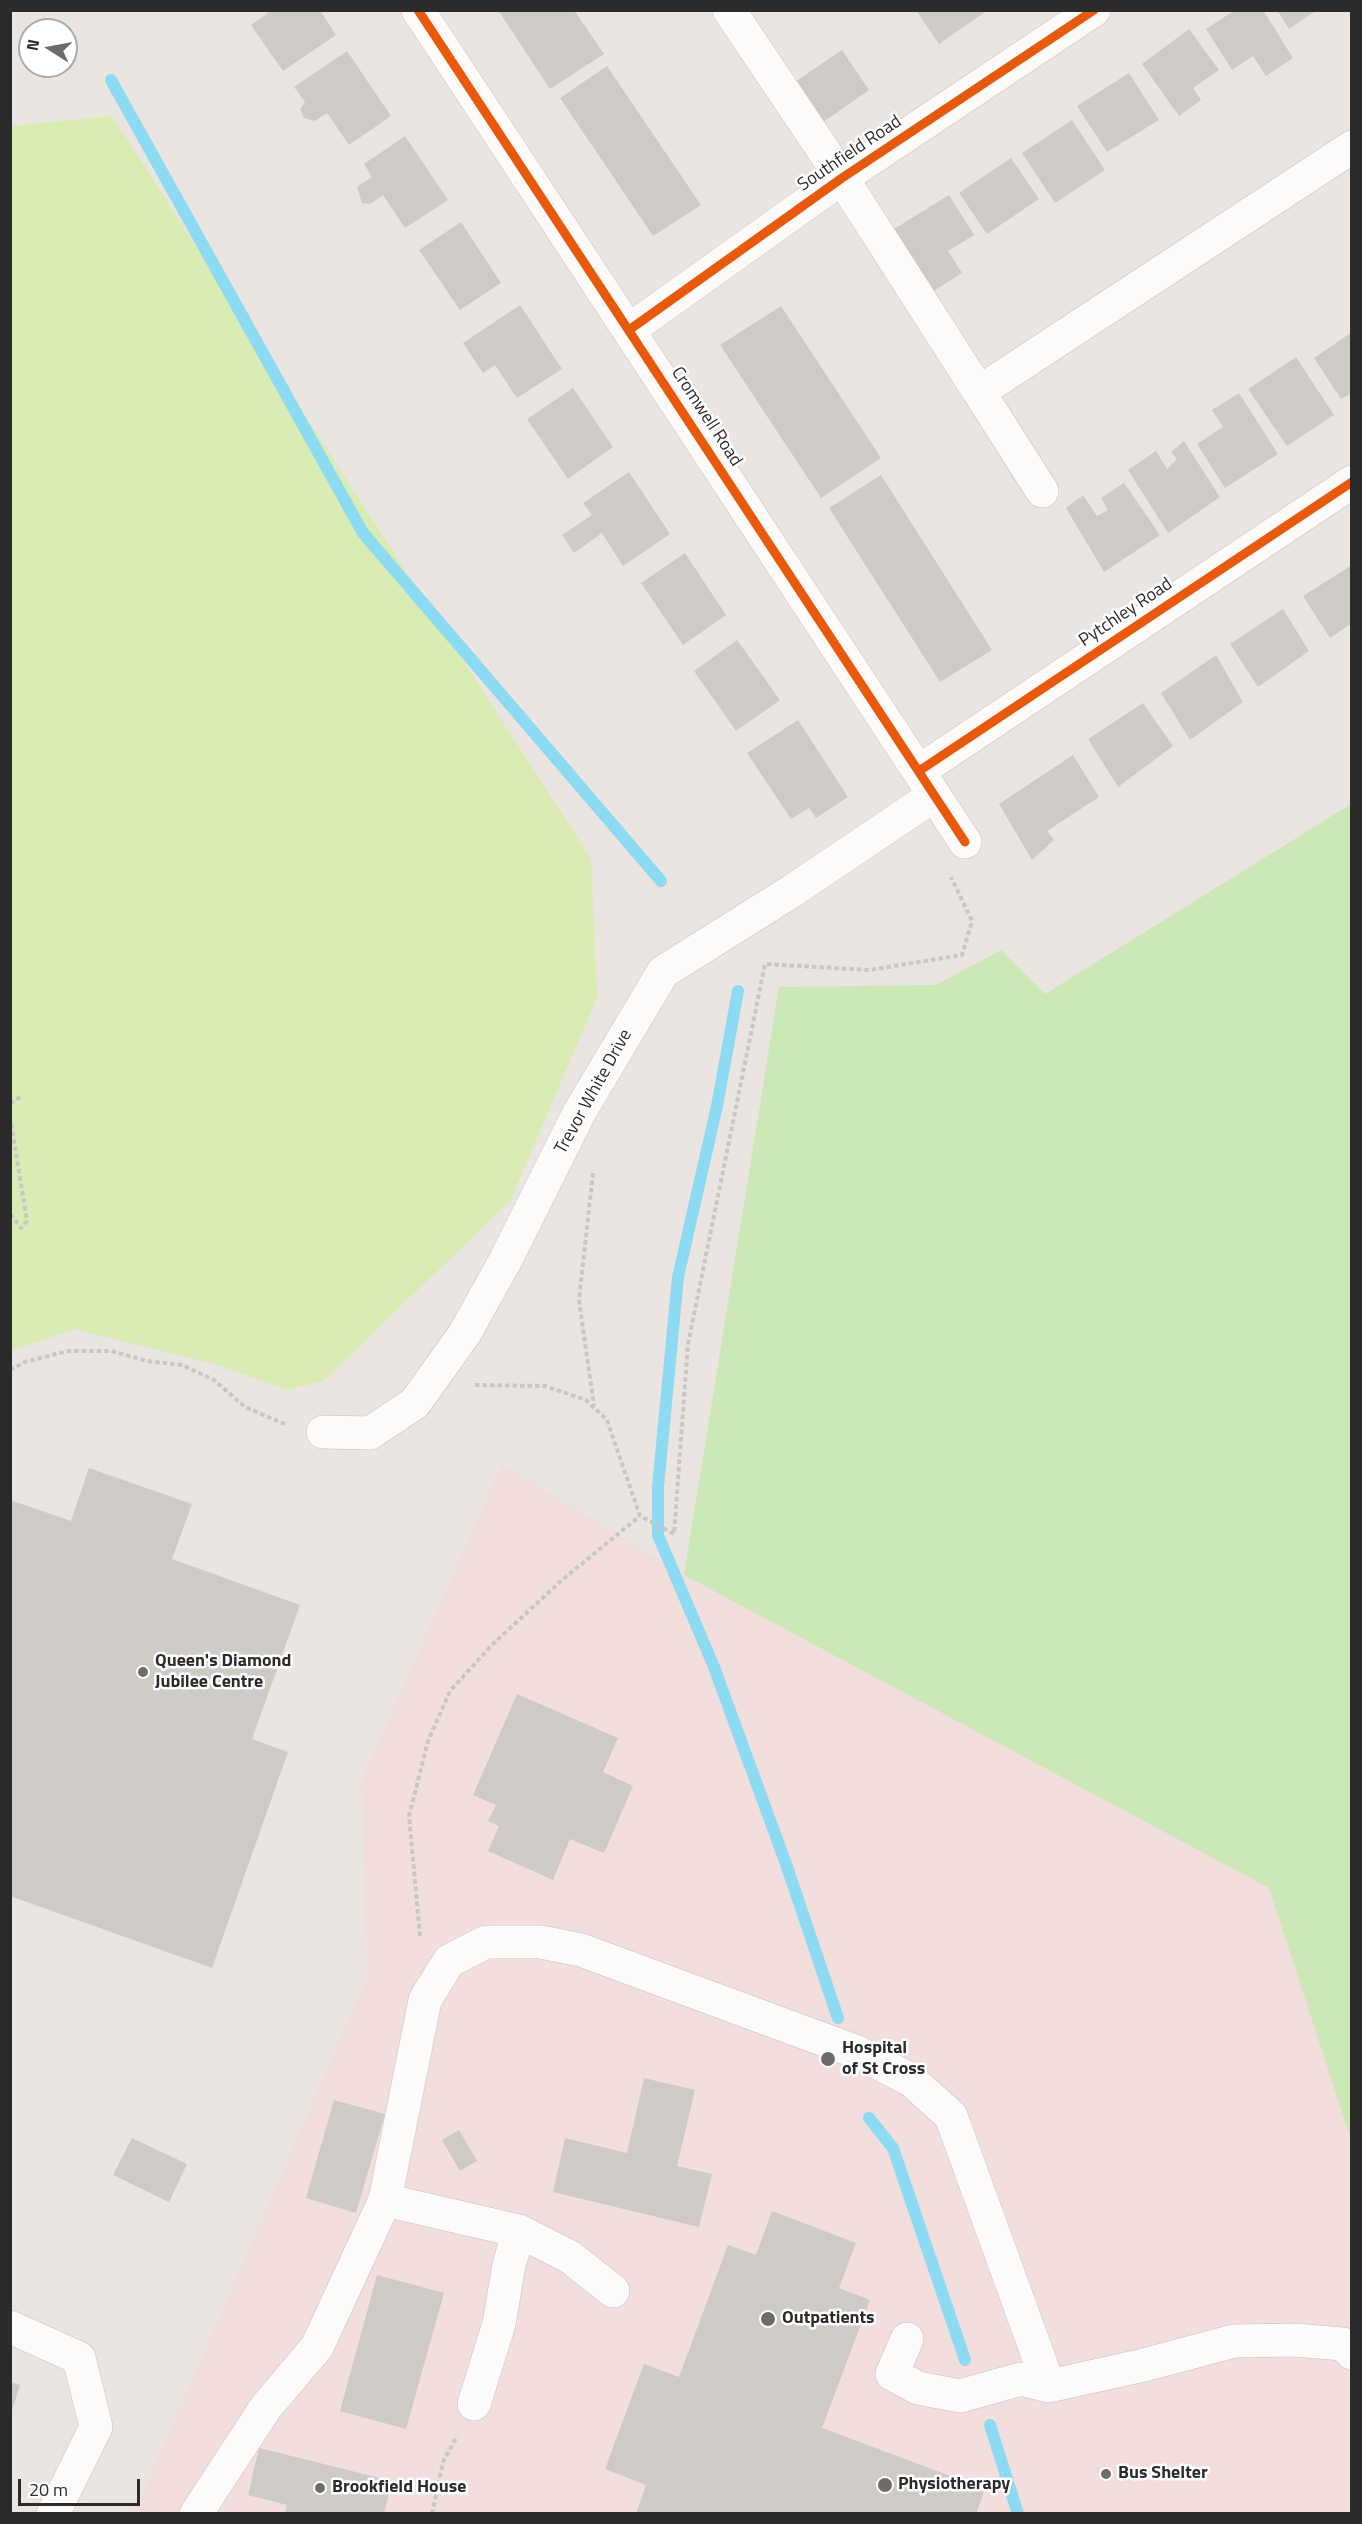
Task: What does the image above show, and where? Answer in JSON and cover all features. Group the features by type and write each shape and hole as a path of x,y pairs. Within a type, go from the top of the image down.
{"street":[{"name":"Cromwell Road","path":"418,10 965,842"},
{"path":"729,10 842,178 1042,491"},
{"name":"Southfield Road","path":"629,330 842,178 1094,10"},
{"path":"980,392 1352,147"},
{"name":"Pytchley Road","path":"926,783 1352,482"},
{"name":"Trevor White Drive","path":"323,1432 370,1433 415,1403 465,1333 505,1261 579,1113 663,972 792,891 926,783"},
{"path":"196,2514 266,2407 316,2347 385,2199 425,2000 449,1961 486,1942 542,1942 581,1950 857,2052 911,2080 951,2116 1049,2386"},
{"path":"385,2199 519,2231 570,2257 613,2291"},
{"path":"474,2404 499,2324 509,2265 519,2231"},
{"path":"10,2327 79,2358 96,2427 53,2514"},
{"path":"907,2339 891,2373 918,2388 960,2396 1022,2379 1049,2386 1144,2365 1234,2341 1295,2340 1343,2344 1352,2353"}],"path":[{"path":"473,1385 545,1386 586,1400 607,1420 640,1516 674,1534 688,1344 765,964 869,970 962,955 972,921 942,859 965,842"},
{"path":"10,1103 22,1096"},
{"path":"10,1117 27,1221 21,1228 10,1214"},
{"path":"594,1164 579,1300 594,1407"},
{"path":"10,1370 24,1362 68,1351 111,1351 147,1361 182,1365 214,1380 245,1407 281,1424 323,1432"},
{"path":"420,1942 409,1816 428,1741 450,1691 491,1646 562,1580 640,1516"},
{"path":"432,2514 443,2462 474,2404"}],"shaded area":[{"name":"Hospital of St Cross","path":"502,1465 684,1575 1269,1888 1351,2140 1351,2513 129,2514 145,2489 367,1978 362,1780"}],"green space":[{"path":"112,116 591,859 597,998 510,1201 323,1381 287,1390 215,1364 74,1329 11,1351 11,126"},
{"path":"1351,804 1351,2140 1269,1888 684,1575 779,987 936,985 1001,950 1045,994"}],"building":[{"path":"272,10 320,10 336,35 283,71 251,25"},
{"path":"498,10 574,10 604,54 550,89"},
{"path":"916,10 988,10 939,44"},
{"path":"1235,10 1263,10 1293,58 1266,76 1253,56 1232,70 1206,29"},
{"path":"1277,10 1317,10 1289,29"},
{"path":"1189,29 1219,70 1193,88 1201,100 1179,116 1142,64"},
{"path":"842,50 869,90 819,125 792,84"},
{"path":"347,51 391,116 349,145 327,113 315,121 304,118 300,109 305,102 294,87"},
{"path":"607,66 701,205 653,236 560,98"},
{"path":"1129,73 1159,120 1107,152 1077,106"},
{"path":"1072,120 1105,170 1055,203 1022,153"},
{"path":"405,136 448,200 405,228 383,195 370,204 362,203 357,187 372,177 364,164"},
{"path":"1011,158 1039,199 987,234 959,193"},
{"path":"949,195 974,235 948,251 962,273 932,292 894,229"},
{"path":"461,222 501,283 460,310 419,250"},
{"path":"520,305 562,369 517,398 495,365 483,373 463,343"},
{"path":"781,306 881,458 821,498 720,345"},
{"path":"1352,332 1352,393 1341,399 1314,358"},
{"path":"1296,357 1334,415 1287,446 1248,389"},
{"path":"573,388 613,447 568,479 527,419"},
{"path":"1239,393 1278,454 1225,488 1197,444 1223,427 1212,410"},
{"path":"1184,441 1220,497 1168,533 1128,470 1156,451 1167,469 1177,459 1171,452"},
{"path":"629,472 670,534 623,566 602,533 574,553 562,535 592,515 583,503"},
{"path":"881,475 992,650 940,682 829,508"},
{"path":"1124,483 1160,535 1104,572 1066,508 1083,495 1097,516 1108,510 1101,498"},
{"path":"685,553 726,615 683,645 641,583"},
{"path":"1352,565 1352,623 1330,638 1303,596"},
{"path":"1283,609 1309,651 1258,687 1230,644"},
{"path":"737,640 780,700 736,731 694,671"},
{"path":"1216,655 1243,702 1190,740 1161,693"},
{"path":"1143,703 1173,746 1118,787 1088,739"},
{"path":"798,720 848,797 816,818 809,808 791,819 747,753"},
{"path":"1073,755 1099,797 1047,831 1054,840 1032,860 999,804"},
{"name":"Queen's Diamond Jubilee Centre","path":"89,1468 192,1504 172,1559 300,1605 252,1739 288,1752 212,1968 10,1896 10,1500 71,1521"},
{"path":"517,1694 618,1738 603,1772 633,1786 604,1853 570,1839 553,1880 488,1851 499,1826 488,1821 496,1805 473,1795"},
{"path":"644,2078 695,2090 677,2166 712,2174 699,2227 553,2192 565,2138 627,2153"},
{"path":"334,2100 385,2114 356,2213 306,2198"},
{"path":"459,2130 477,2161 460,2171 442,2140"},
{"path":"132,2138 187,2164 169,2202 113,2175"},
{"path":"772,2211 856,2243 839,2288 870,2300 822,2428 985,2489 976,2514 636,2514 646,2485 605,2469 644,2364 679,2377 728,2245 756,2255"},
{"path":"377,2275 444,2293 406,2429 340,2411"},
{"path":"10,2382 20,2385 11,2414 10,2414"},
{"name":"Brookfield House","path":"259,2448 392,2481 384,2514 285,2514 287,2505 248,2495"}],"waterway":[{"path":"111,80 363,533 661,881"},
{"path":"738,991 717,1106 678,1277 658,1487 658,1535 714,1667 786,1864 838,2018"},
{"path":"869,2118 893,2148 965,2360"},
{"path":"990,2425 1018,2514"}],"cycle path":[{"path":"418,10 965,842"},
{"path":"629,330 842,178 1094,10"},
{"path":"919,771 1352,482"}],"place":[{"name":"Queen's Diamond Jubilee Centre","path":"143,1672"},
{"name":"Hospital of St Cross","path":"828,2059"},
{"name":"Outpatients","path":"768,2319"},
{"name":"Bus Shelter","path":"1106,2474"},
{"name":"Physiotherapy","path":"885,2485"},
{"name":"Brookfield House","path":"320,2488"}]}
